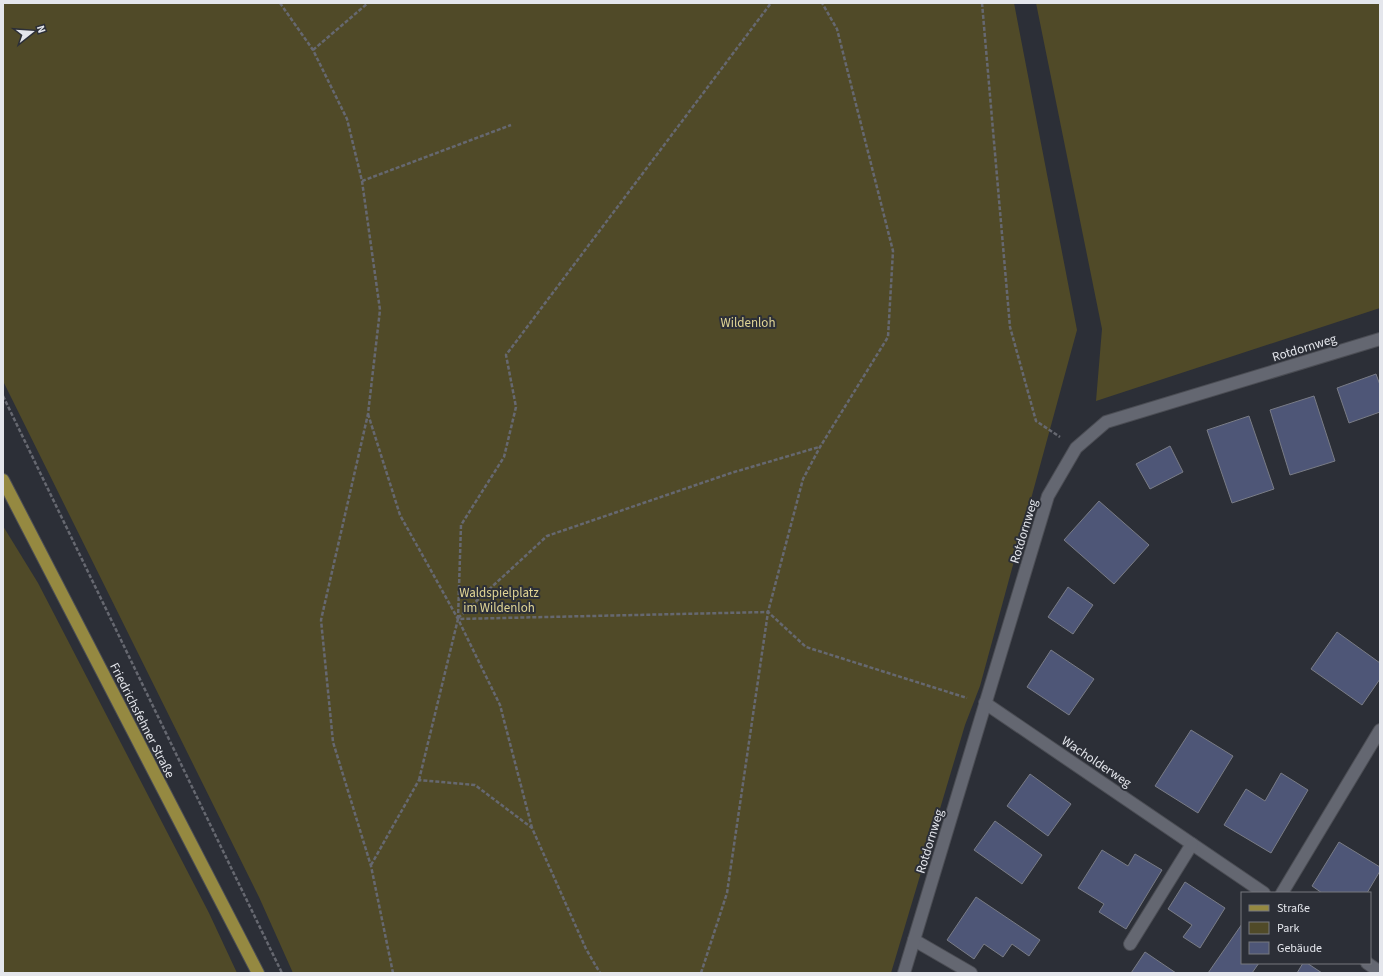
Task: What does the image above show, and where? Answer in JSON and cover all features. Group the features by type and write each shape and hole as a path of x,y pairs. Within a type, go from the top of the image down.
{"main road":[{"name":"Friedrichsfehner Straße","path":"3,480 258,973"}],"street":[{"name":"Rotdornweg","path":"904,973 1048,496 1076,448 1106,422 1380,339"},
{"name":"Wacholderweg","path":"985,703 1263,892"},
{"path":"1283,892 1380,730"},
{"path":"1130,944 1192,844"},
{"path":"914,940 971,973"},
{"path":"1368,964 1380,972"}],"path":[{"path":"280,3 313,50 347,119 362,181 380,310 368,414 322,620 333,742 371,866 393,973"},
{"path":"313,50 368,3"},
{"path":"371,866 419,780 458,619 461,525 504,457 516,407 506,355 771,3"},
{"path":"701,973 727,893 768,612 803,479 820,447 888,337 893,251 837,30 822,3"},
{"path":"982,3 1010,327 1036,421 1076,448"},
{"path":"362,181 511,125"},
{"path":"3,396 282,973"},
{"path":"368,414 400,515 458,619 500,705 532,828 586,949 600,973"},
{"path":"458,619 547,536 730,473 820,447"},
{"path":"458,619 768,612 806,647 985,703"},
{"path":"419,780 475,785 532,828"}],"green space":[{"name":"Wildenloh","path":"3,3 1014,3 1077,330 980,686 965,725 891,973 293,973 259,897 3,381"},
{"path":"1036,3 1380,3 1380,308 1096,401 1102,329"},
{"path":"3,526 38,583 209,913 237,973 3,973"}],"building":[{"path":"1376,374 1380,385 1380,412 1349,423 1337,388"},
{"path":"1314,396 1335,461 1290,475 1270,410"},
{"path":"1249,416 1274,489 1232,503 1207,430"},
{"path":"1170,446 1183,472 1150,489 1136,464"},
{"path":"1099,501 1149,545 1114,584 1064,540"},
{"path":"1068,587 1093,605 1073,634 1048,617"},
{"path":"1337,632 1380,663 1380,679 1362,705 1311,669"},
{"path":"1051,650 1094,679 1069,715 1027,687"},
{"path":"1191,730 1233,756 1198,813 1155,786"},
{"path":"1281,773 1308,790 1271,853 1224,825 1246,789 1265,801"},
{"path":"1030,774 1071,804 1048,836 1007,806"},
{"path":"995,821 1042,855 1022,884 974,850"},
{"path":"1339,842 1380,867 1380,871 1368,892 1321,892 1312,886"},
{"path":"1102,850 1128,866 1135,854 1162,870 1126,929 1099,912 1104,904 1078,888"},
{"path":"1185,882 1225,908 1200,948 1183,937 1192,925 1168,909"},
{"path":"976,897 1040,940 1029,956 1012,944 1003,957 984,944 974,959 947,940"},
{"path":"1241,925 1241,964 1258,964 1252,973 1208,973"},
{"path":"1145,952 1176,973 1131,973"},
{"path":"1302,964 1308,964 1322,973 1297,973"}],"park label":[{"name":"Waldspielplatz im Wildenloh","path":"499,600"}]}
